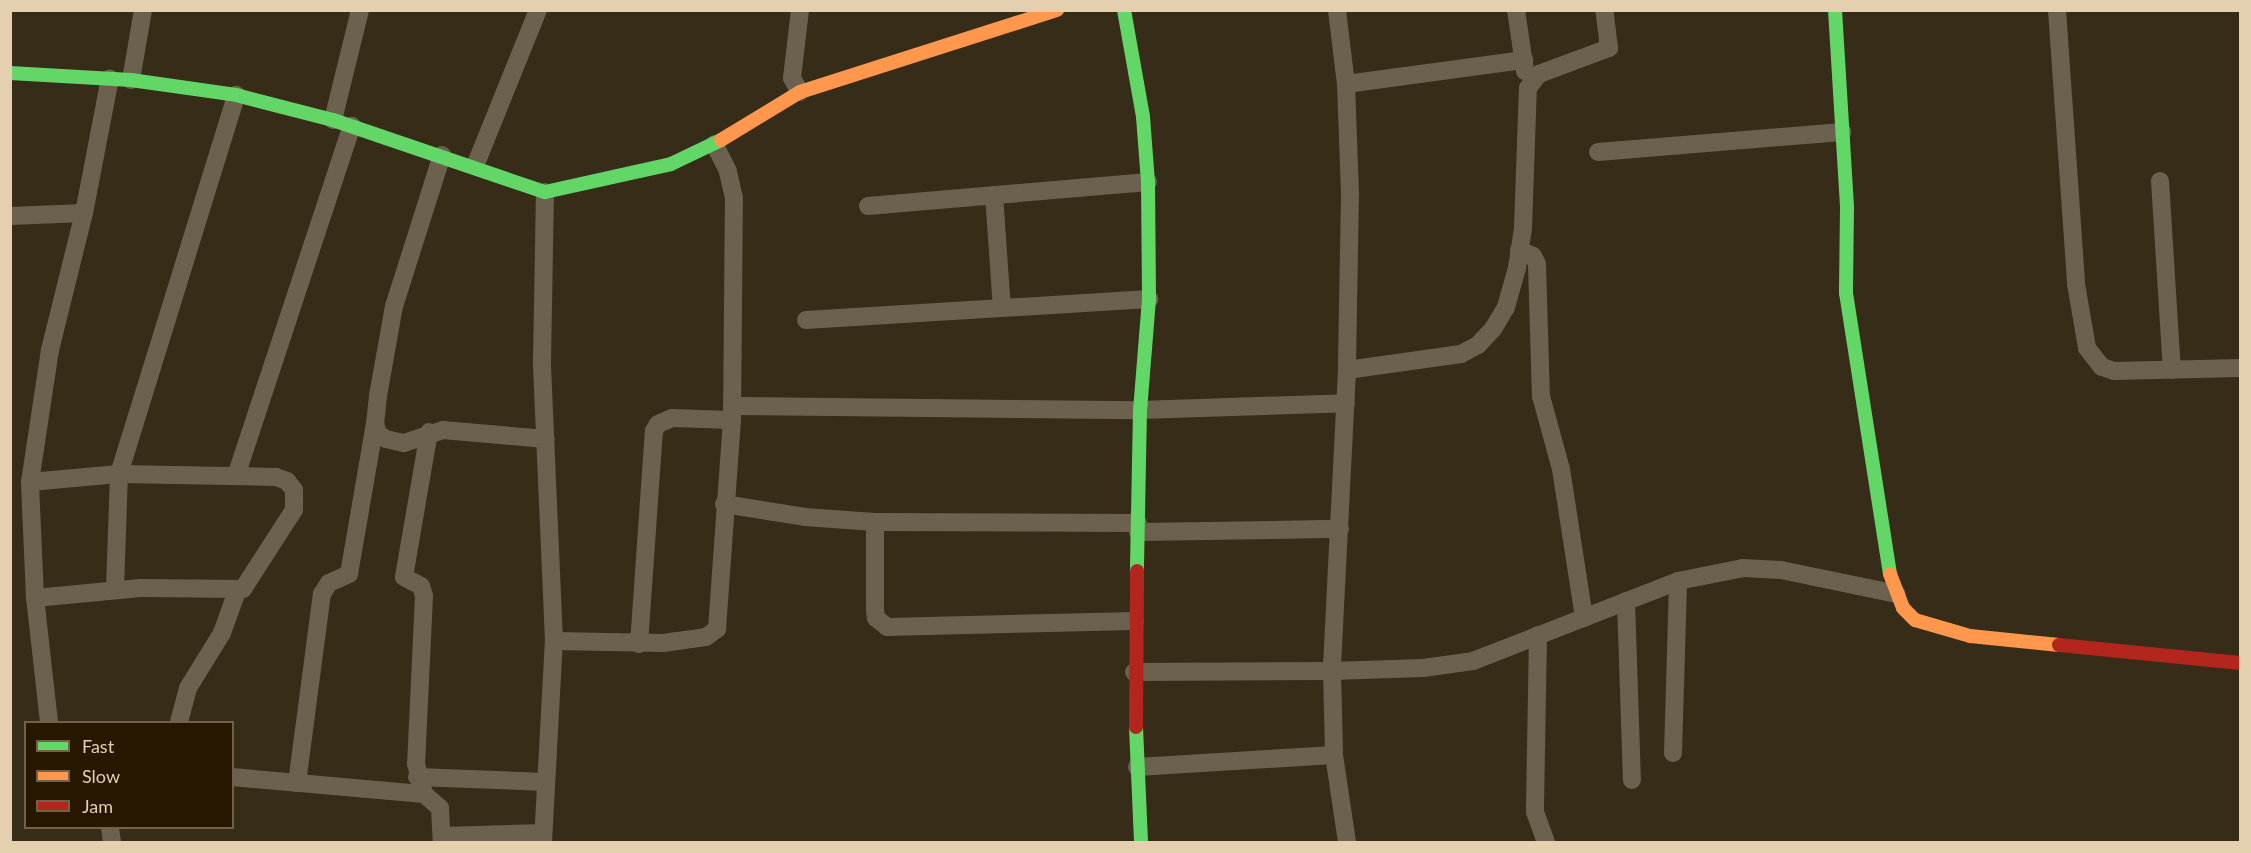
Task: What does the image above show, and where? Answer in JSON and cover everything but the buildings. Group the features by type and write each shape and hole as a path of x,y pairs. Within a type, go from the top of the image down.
{"street":[{"path":"131,80 143,10"},
{"path":"333,120 360,10"},
{"path":"475,166 538,10"},
{"path":"800,10 792,78 800,92"},
{"path":"10,73 131,80 236,95 333,120 475,166 545,192 671,164 714,144 800,92 1058,10"},
{"path":"1124,10 1143,117 1148,182 1149,299 1140,410 1134,672 1140,843"},
{"path":"1337,10 1346,84 1350,193 1346,403 1332,671 1334,755 1347,843"},
{"path":"1347,370 1461,354 1478,345 1493,329 1506,307 1519,250 1528,91 1516,10"},
{"path":"1528,91 1539,74 1609,48 1604,10"},
{"path":"1835,10 1847,208 1846,293 1891,581 1897,594 1915,620 1970,636 2241,663"},
{"path":"2057,10 2076,285 2087,348 2102,367 2114,371 2241,368"},
{"path":"1346,84 1524,60"},
{"path":"49,721 35,597 30,482 50,350 84,213 110,78"},
{"path":"116,589 119,474 236,95"},
{"path":"236,476 352,126"},
{"path":"1598,152 1842,132"},
{"path":"554,642 639,644 706,637 716,632 732,413 734,198 728,171 714,144"},
{"path":"297,783 322,594 329,583 349,574 394,306 442,155"},
{"path":"2160,181 2172,370"},
{"path":"867,206 1148,182"},
{"path":"429,432 404,577 421,586 424,596 417,777 424,794 440,808 442,839 543,838 554,642 542,362 545,192"},
{"path":"994,195 1002,308"},
{"path":"10,216 84,213"},
{"path":"1519,250 1533,256 1538,264 1541,396 1561,470 1584,618"},
{"path":"806,320 1149,299"},
{"path":"639,644 654,431 658,424 672,418 732,413 1140,410 1346,403"},
{"path":"375,423 386,439 404,443 429,432 443,430 546,439"},
{"path":"30,482 119,474 276,477 287,481 296,499 294,510 250,584 237,591 116,589 35,597"},
{"path":"724,504 805,517 875,522 1340,529"},
{"path":"875,522 876,618 887,627 1135,621"},
{"path":"1134,672 1423,668 1473,660 1678,581 1743,568 1781,570 1897,594"},
{"path":"1673,753 1678,581"},
{"path":"180,721 188,688 217,645 237,591"},
{"path":"1626,602 1632,780"},
{"path":"1538,635 1535,812 1545,843"},
{"path":"1137,767 1334,755"},
{"path":"234,777 424,794"},
{"path":"417,777 546,782"}],"traffic: fast":[{"path":"1124,10 1143,117 1148,182 1149,299 1140,410 1137,571"},
{"path":"1835,10 1847,208 1846,293 1890,574"},
{"path":"10,73 131,80 236,95 333,120 545,192 671,164 721,140"},
{"path":"1136,727 1141,842"}],"traffic: slow":[{"path":"721,140 800,92 1057,10"},
{"path":"1890,574 1903,608 1915,620 1970,636 2059,645"}],"traffic: jam":[{"path":"1136,727 1137,571"},
{"path":"2059,645 2240,663"}]}
